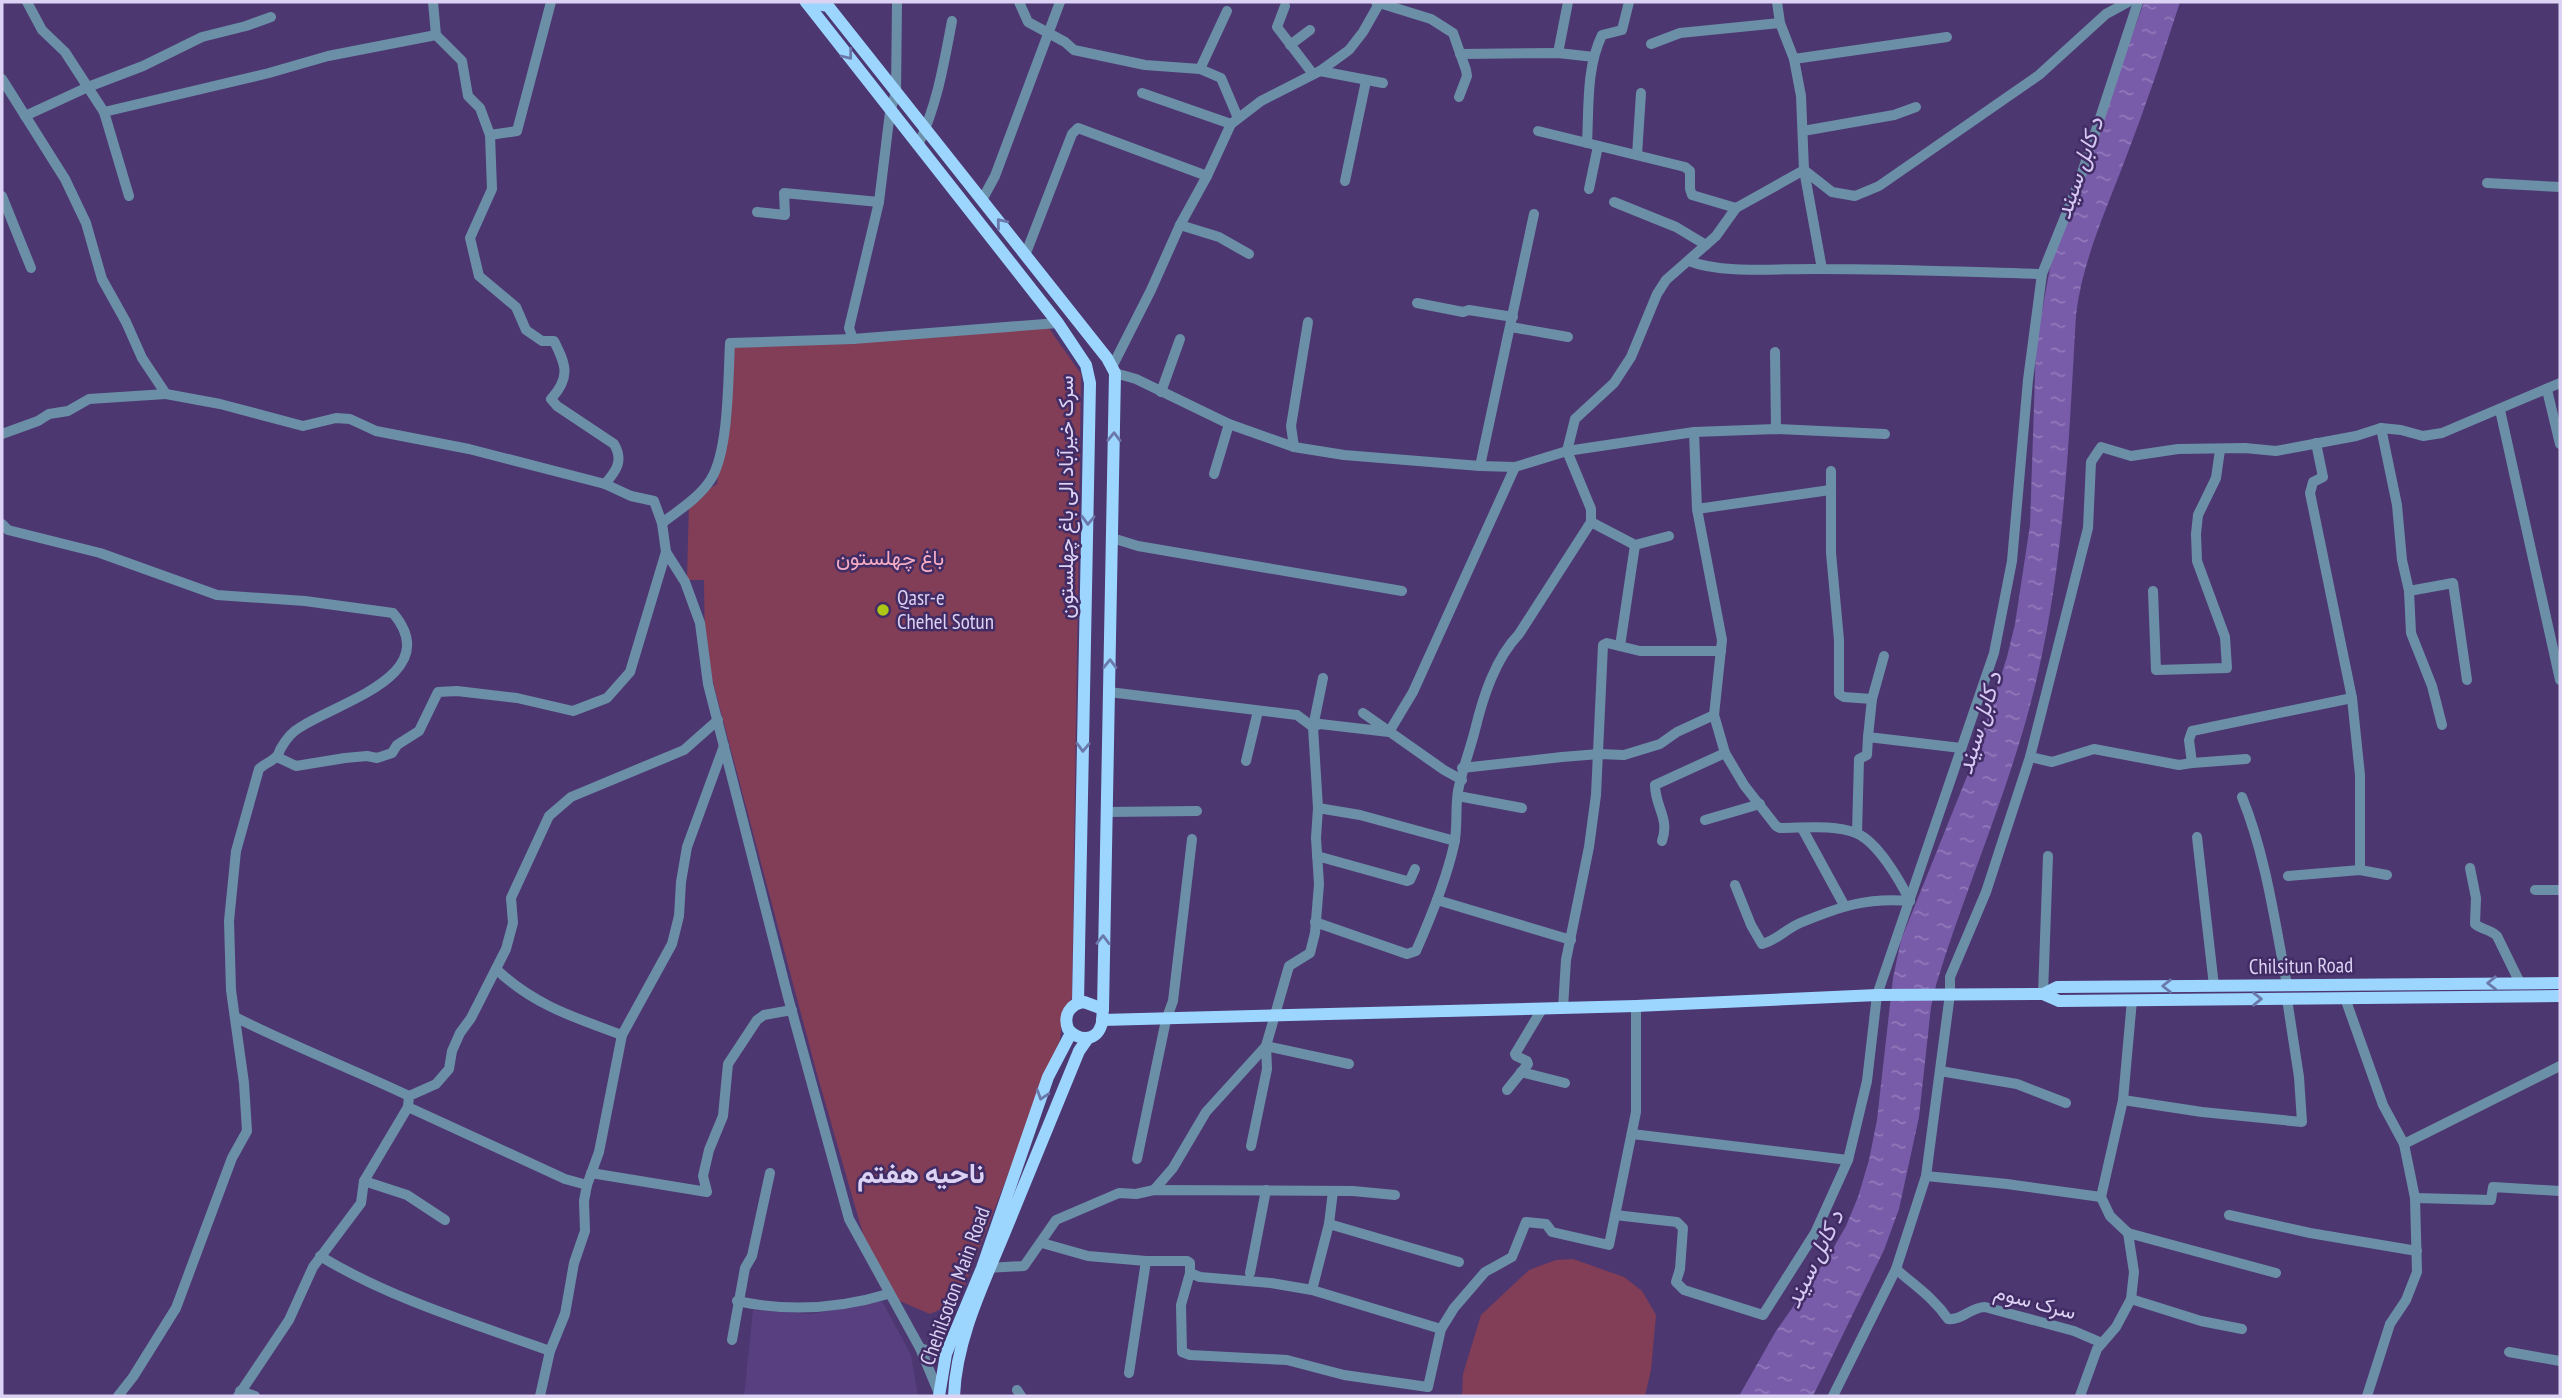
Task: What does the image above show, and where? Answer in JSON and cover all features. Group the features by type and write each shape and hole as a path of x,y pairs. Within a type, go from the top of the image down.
{"main road":[{"path":"806,2 828,6 1026,253 1114,370 1102,1015 1098,1032 1088,1038 1076,1037 1066,1023 1072,1006 1078,1003 1090,1003 1102,1015"},
{"name":"سرک خیرآباد الی باغ چهلستون","path":"806,2 1058,323 1086,365 1090,383 1078,1003"},
{"name":"Chilsitun Road","path":"2043,994 2057,987 2560,983"},
{"name":"Chilsitun Road","path":"1102,1015 1166,1020 1944,994 2043,994 2059,1000 2560,996"},
{"name":"Chehilsoton Main Road","path":"954,1396 964,1339 986,1268 1048,1077 1071,1033"},
{"name":"Chehilsoton Main Road","path":"939,1394 947,1353 1079,1051 1088,1038"}],"street":[{"path":"27,2 42,30 65,52 104,112 129,196"},
{"path":"433,2 436,35 462,61 468,96 480,108 490,135 492,189 470,238 479,276 516,307 526,330 542,341 554,341 564,359 566,370 562,383 551,399 557,406 614,444 620,453 619,465 605,484"},
{"path":"490,135 517,131 551,2"},
{"path":"853,339 849,328 879,202 890,112 896,92 897,2"},
{"path":"982,200 995,176 1060,2"},
{"path":"1459,97 1467,76 1453,33 1431,19 1378,2 1363,32 1349,50 1317,73 1261,101 1235,121 1180,225 1114,370 1229,424 1294,447 1344,455 1515,467 1567,451 1693,432 1776,429 1885,434"},
{"path":"1558,53 1568,2"},
{"path":"1587,143 1594,57 1602,35 1622,30 1629,2"},
{"path":"1777,2 1780,23 1794,60 1801,96 1804,170 1822,269"},
{"path":"1804,170 1832,192 1855,196 1879,186 2039,75 2106,14 2128,2"},
{"path":"1615,1215 1677,1222 1683,1228 1680,1269 1676,1282 1679,1286 1763,1315 1815,1233 1848,1160 1867,1081 1881,995 1994,653 2012,561 2028,380 2042,274 2079,182 2138,2"},
{"path":"1021,4 1028,22 1065,42 1074,50 1144,65 1200,69 1221,78 1235,121"},
{"path":"1285,5 1277,27 1317,73 1383,83"},
{"path":"1200,69 1227,11"},
{"path":"25,116 202,37 271,17"},
{"path":"918,145 942,79 952,21"},
{"path":"1651,44 1680,33 1780,23"},
{"path":"1290,45 1310,30"},
{"path":"104,112 269,73 328,56 436,35"},
{"path":"1794,60 1947,37"},
{"path":"1460,54 1558,53 1594,57"},
{"path":"2,79 65,179 86,223 103,279 142,358 166,394"},
{"path":"1345,181 1366,81"},
{"path":"1142,93 1235,121"},
{"path":"1637,155 1641,93"},
{"path":"1803,131 1894,115 1916,107"},
{"path":"1026,253 1072,134 1078,128 1207,176"},
{"path":"1538,131 1685,167 1690,171 1692,195 1736,208"},
{"path":"1589,188 1598,146"},
{"path":"1315,922 1412,954 1416,951 1437,900 1455,841 1454,820 1462,768 1475,732 1480,705 1487,695 1507,647 1519,634 1591,522 1591,509 1567,451 1575,419 1614,383 1631,357 1657,294 1666,280 1716,236 1736,208 1804,170"},
{"path":"2487,184 2560,187"},
{"path":"757,212 785,215 784,193 879,202"},
{"path":"2,197 31,268"},
{"path":"1614,202 1676,227 1706,245"},
{"path":"1480,466 1534,214"},
{"path":"1180,225 1219,237 1249,254"},
{"path":"1689,261 1699,266 1745,269 2042,274"},
{"path":"1417,303 1463,312 1469,310 1568,337"},
{"path":"1294,447 1291,426 1308,322"},
{"path":"662,523 692,499 711,479 721,451 730,343 853,339 1058,323"},
{"path":"1161,392 1180,339"},
{"path":"1775,352 1776,429"},
{"path":"1833,1396 1896,1269 1926,1177 1940,1071 1944,994 1986,892 2030,757 2088,528 2091,462 2101,447 2131,456 2178,449 2245,448 2276,451 2381,428 2423,436 2442,433 2560,383"},
{"path":"2547,390 2560,444"},
{"path":"2,434 38,421 49,414 68,411 89,399 166,394 220,404 303,426 335,418 350,419 376,431 469,449 605,484 631,496 654,501 662,523 666,552 685,582 700,623 708,684 849,1219 920,1348 939,1394"},
{"path":"2500,410 2560,680"},
{"path":"1214,474 1229,424"},
{"path":"2381,428 2397,505 2402,560 2409,591 2411,633 2432,687 2442,725"},
{"path":"1693,432 1697,509 1722,640 1714,715 1725,753 1744,785 1780,828 1834,829 1857,833 1873,845 1900,881 1910,901"},
{"path":"2316,443 2323,477 2313,482 2310,493 2352,698 2360,775 2360,870"},
{"path":"2153,592 2156,670 2227,668 2225,637 2197,561 2196,534 2198,515 2216,478 2220,450"},
{"path":"1389,732 1413,692 1515,467"},
{"path":"1831,471 1831,554 1839,640 1839,694 1844,697 1872,699"},
{"path":"1697,509 1830,490"},
{"path":"1591,522 1635,545 1669,536"},
{"path":"2,524 8,530 100,554 217,595 305,601 393,613 402,623 406,636 406,654 402,665 380,686 297,729 279,749 277,757 259,769 236,851 229,921 231,990 237,1018 247,1131 232,1158 176,1308 118,1396"},
{"path":"1112,538 1138,546 1402,591"},
{"path":"1620,646 1635,545"},
{"path":"277,757 296,766 345,758 377,758 392,752 397,745 419,731 438,692 457,691 517,698 573,711 607,698 630,672 666,552"},
{"path":"2409,591 2453,583 2467,680"},
{"path":"1563,1008 1566,960 1589,847 1596,794 1603,645 1607,643 1640,651 1721,651"},
{"path":"1857,833 1859,759 1867,755 1872,699 1884,656"},
{"path":"1251,1146 1268,1069 1266,1046 1289,967 1310,953 1315,933 1319,884 1313,727 1323,678"},
{"path":"1109,692 1297,715 1313,727"},
{"path":"2192,763 2189,740 2192,731 2352,698"},
{"path":"1246,761 1258,711"},
{"path":"1363,713 1462,780"},
{"path":"1462,768 1598,754 1616,757 1640,751 1714,715"},
{"path":"237,1018 409,1096 436,1084 449,1069 452,1051 460,1032 471,1018 506,948 513,923 511,898 549,816 572,797 684,750 718,720"},
{"path":"1313,727 1320,724 1389,732"},
{"path":"1868,737 1961,748"},
{"path":"540,1396 550,1351 565,1314 574,1263 585,1231 584,1202 587,1185 599,1152 622,1035 672,944 679,916 687,847 725,744"},
{"path":"2030,757 2052,762 2094,749 2179,765 2246,759"},
{"path":"1662,841 1665,822 1655,785 1725,753"},
{"path":"1458,796 1522,808"},
{"path":"2242,797 2250,818 2269,897 2287,985"},
{"path":"1705,820 1760,804"},
{"path":"1318,808 1360,815 1455,841"},
{"path":"1106,812 1197,811"},
{"path":"1802,828 1844,905"},
{"path":"2197,837 2214,986"},
{"path":"1137,1159 1166,1020 1173,1001 1192,839"},
{"path":"1317,856 1407,881 1415,869"},
{"path":"2043,994 2048,856"},
{"path":"2470,867 2476,898 2475,924 2497,936 2520,983"},
{"path":"2288,876 2360,870 2387,875"},
{"path":"1735,885 1762,944 1799,923 1844,905 1880,900 1910,901"},
{"path":"2535,890 2560,890"},
{"path":"1437,900 1571,940"},
{"path":"496,968 530,997 565,1014 622,1035"},
{"path":"2123,1100 2302,1122 2299,1077 2287,999"},
{"path":"2345,999 2383,1105 2404,1144 2414,1198 2417,1251 2417,1272 2406,1300 2390,1324 2367,1396"},
{"path":"2132,1000 2123,1100 2101,1197 2110,1216 2129,1233 2276,1273"},
{"path":"1042,1243 1088,1256 1190,1263 1181,1305 1182,1352 1190,1355 1287,1360 1421,1391 1429,1386 1441,1329 1454,1308 1485,1272 1512,1257 1526,1222 1546,1224 1552,1232 1606,1245 1611,1242 1636,1112 1636,1006"},
{"path":"1507,1090 1528,1062 1515,1054 1542,1009"},
{"path":"591,1173 707,1192 703,1176 709,1150 723,1116 728,1064 757,1020 764,1015 792,1010"},
{"path":"1266,1046 1349,1064"},
{"path":"1154,1190 1173,1168 1206,1112 1266,1046"},
{"path":"2404,1144 2560,1066"},
{"path":"1940,1071 2017,1084 2066,1103"},
{"path":"1521,1072 1565,1083"},
{"path":"255,1396 239,1394 289,1320 320,1256 361,1203 364,1181 408,1107 409,1096"},
{"path":"408,1107 565,1179 587,1185"},
{"path":"1632,1134 1848,1160"},
{"path":"732,1340 737,1301 745,1268 752,1256 770,1173"},
{"path":"1926,1177 2007,1184 2101,1197"},
{"path":"364,1181 407,1195 446,1220"},
{"path":"2414,1198 2491,1200 2493,1187 2560,1191"},
{"path":"986,1268 1024,1266 1056,1220 1119,1193 1136,1194 1154,1190 1266,1190 1395,1195"},
{"path":"1250,1273 1266,1190"},
{"path":"1311,1290 1329,1224 1334,1191"},
{"path":"2229,1215 2310,1233 2417,1251"},
{"path":"1329,1224 1459,1262"},
{"path":"2080,1396 2097,1349 2116,1327 2131,1299 2134,1272 2129,1233"},
{"path":"320,1256 360,1280 550,1351"},
{"path":"1129,1373 1146,1261"},
{"name":"سرک سوم","path":"1896,1269 1921,1292 1935,1300 1948,1319 1955,1320 1974,1309 1985,1307 2074,1331 2102,1343"},
{"path":"1190,1273 1200,1277 1271,1283 1311,1290 1441,1329"},
{"path":"737,1301 757,1306 813,1309 857,1303 888,1294"},
{"path":"2131,1299 2201,1321 2242,1329"},
{"path":"920,1348 934,1353 947,1353"},
{"path":"2509,1352 2560,1361"}],"shaded area":[{"path":"882,1301 911,1355 918,1396 744,1396 753,1310 811,1314"}],"green space":[{"name":"باغ چهلستون","path":"1046,324 1081,374 1072,998 1063,1014 1060,1040 959,1301 930,1314 895,1299 865,1241 817,1074 705,652 704,580 687,580 689,502 717,484 731,345"},
{"path":"1573,1259 1624,1277 1642,1291 1656,1315 1651,1370 1645,1396 1462,1396 1463,1374 1481,1315 1529,1270 1556,1260"}],"water":[{"path":"2144,2 2180,2 2147,101 2096,236 2079,295 2060,540 2047,629 2028,713 2004,791 1936,985 1931,1007 1919,1117 1899,1209 1884,1250 1813,1396 1739,1396 1776,1331 1830,1254 1846,1226 1869,1160 1877,1120 1893,978 1901,940 1976,754 2015,624 2030,525 2036,345 2051,262"}],"place":[{"name":"Qasr-e Chehel Sotun","path":"883,610"}],"district":[{"name":"ناحیه هفتم","path":"921,1173"}],"water label":[{"name":"د کابل سيند","path":"2079,168"},
{"name":"د کابل سيند","path":"1979,723"},
{"name":"د کابل سيند","path":"1814,1259"}]}
